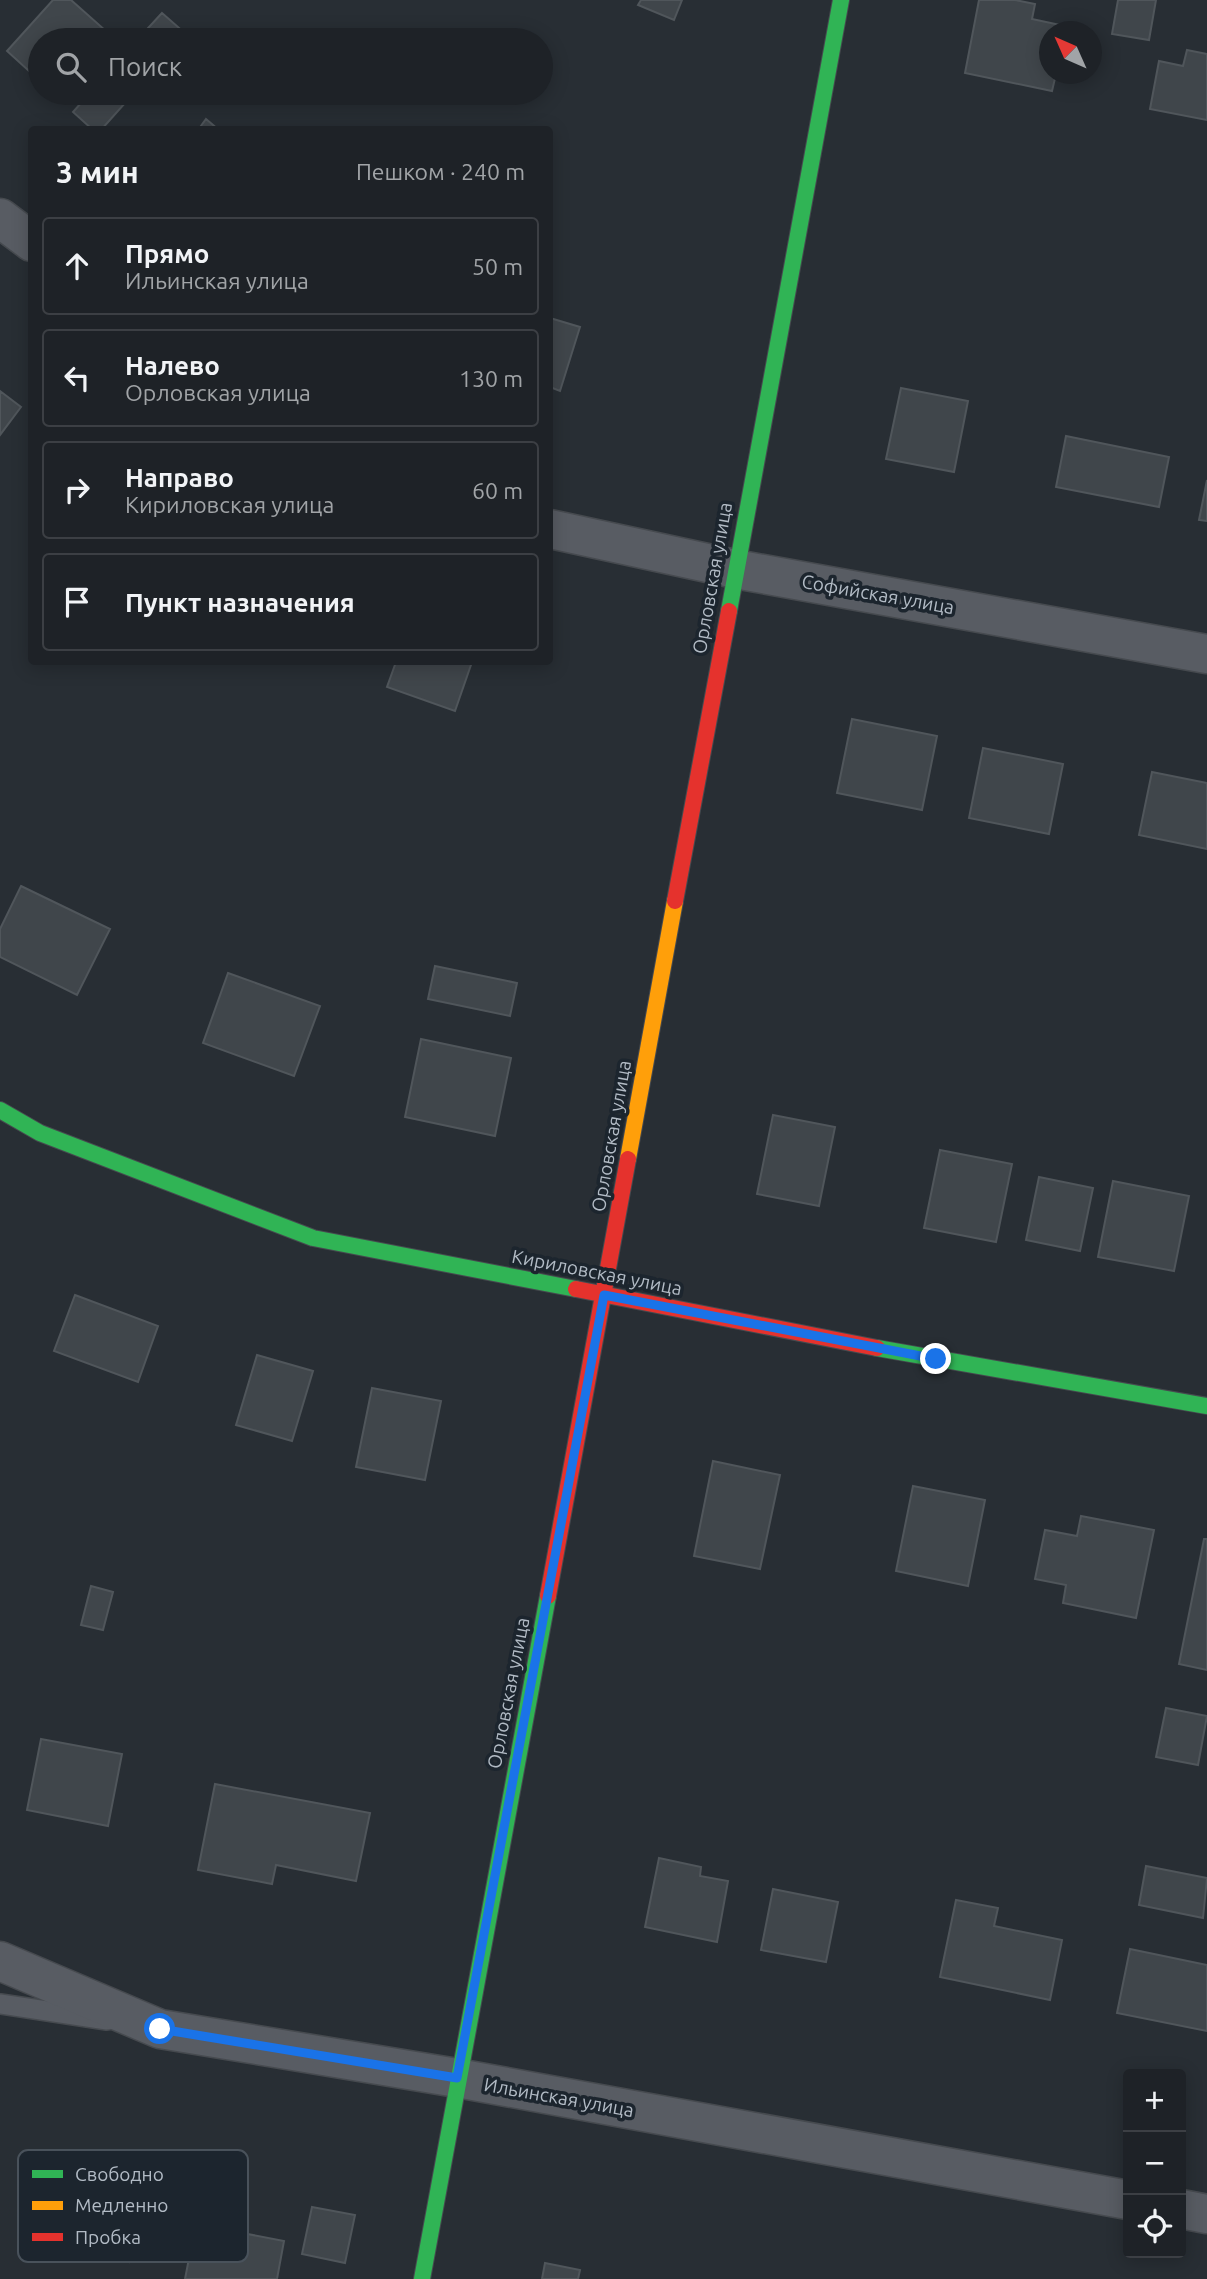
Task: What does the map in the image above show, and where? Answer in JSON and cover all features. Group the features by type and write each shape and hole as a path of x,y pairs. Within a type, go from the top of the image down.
{"street":[{"name":"Орловская улица","path":"422,2279 841,0"},
{"path":"0,218 28,239"},
{"name":"Софийская улица","path":"553,530 735,569 1207,654"},
{"name":"Кириловская улица","path":"0,1110 40,1133 313,1238 936,1359 1207,1406"},
{"name":"Ильинская улица","path":"0,1961 160,2029 457,2078 1123,2199"},
{"path":"1186,2210 1207,2214"}],"lane":[{"path":"0,2004 160,2029"}],"building":[{"path":"53,0 71,0 103,28 28,28 28,70 7,51"},
{"path":"641,0 682,0 674,20 638,5"},
{"path":"979,0 1015,0 1035,4 1032,19 1041,21 1039,21 1039,84 1054,84 1052,91 965,73"},
{"path":"1118,0 1156,0 1149,40 1112,34"},
{"path":"162,13 179,28 148,28"},
{"path":"1187,50 1207,54 1207,120 1150,109 1159,61 1183,66"},
{"path":"79,105 123,105 105,126 89,126 73,112"},
{"path":"206,119 214,126 201,126"},
{"path":"553,319 580,327 560,391 553,388"},
{"path":"901,388 968,401 954,472 886,459"},
{"path":"0,391 21,407 0,435"},
{"path":"1066,436 1169,457 1159,507 1056,487"},
{"path":"1207,480 1207,521 1199,520"},
{"path":"395,665 471,665 455,711 387,687"},
{"path":"852,719 937,736 922,810 837,793"},
{"path":"983,748 1063,764 1049,834 969,818"},
{"path":"1152,772 1207,783 1207,849 1139,835"},
{"path":"21,886 110,929 77,995 0,957 0,929"},
{"path":"435,966 517,983 510,1016 428,999"},
{"path":"228,973 320,1006 294,1076 203,1043"},
{"path":"421,1039 511,1058 495,1136 405,1117"},
{"path":"773,1115 835,1127 819,1206 757,1194"},
{"path":"940,1150 1012,1164 996,1242 924,1228"},
{"path":"1039,1177 1093,1188 1080,1251 1026,1240"},
{"path":"1113,1181 1189,1196 1174,1271 1098,1257"},
{"path":"75,1295 158,1326 138,1382 54,1351"},
{"path":"257,1355 313,1371 292,1441 236,1425"},
{"path":"372,1388 441,1401 425,1480 356,1467"},
{"path":"713,1461 780,1475 760,1569 694,1556"},
{"path":"913,1486 985,1500 968,1586 896,1571"},
{"path":"1081,1516 1154,1530 1136,1618 1063,1603 1066,1585 1035,1579 1045,1530 1077,1536"},
{"path":"1204,1539 1207,1539 1207,1670 1179,1664"},
{"path":"91,1586 113,1592 103,1630 81,1625"},
{"path":"1166,1708 1207,1716 1198,1765 1156,1757"},
{"path":"41,1739 122,1754 108,1826 27,1810"},
{"path":"215,1784 370,1813 356,1881 276,1865 272,1884 198,1870"},
{"path":"659,1858 701,1867 700,1876 728,1881 717,1942 645,1927"},
{"path":"1146,1866 1207,1878 1203,1918 1139,1905"},
{"path":"773,1889 838,1902 826,1962 761,1950"},
{"path":"956,1900 998,1908 994,1926 1062,1940 1050,2000 940,1977"},
{"path":"1130,1949 1207,1965 1207,2031 1117,2013"},
{"path":"312,2207 355,2215 345,2263 302,2254"},
{"path":"248,2234 284,2241 277,2279 185,2279 188,2262 248,2262"},
{"path":"545,2263 580,2270 578,2279 542,2279"}],"traffic: fast":[{"path":"729,611 841,0"},
{"path":"0,1110 40,1133 313,1238 576,1289"},
{"path":"877,1348 1207,1406"},
{"path":"422,2279 548,1596"}],"traffic: slow":[{"path":"628,1159 675,901"}],"traffic: jam":[{"path":"675,901 729,611"},
{"path":"548,1596 628,1159"},
{"path":"576,1289 877,1348"}],"route":[{"path":"160,2029 457,2078 604,1295 936,1359"}]}
